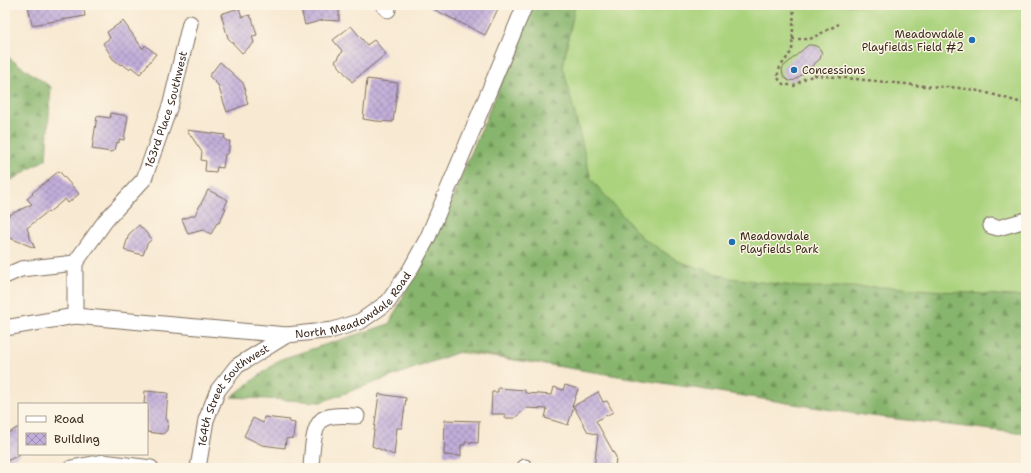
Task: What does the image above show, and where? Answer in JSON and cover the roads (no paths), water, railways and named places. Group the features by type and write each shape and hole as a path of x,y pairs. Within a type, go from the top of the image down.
{"street":[{"name":"North Meadowdale Road","path":"5,328 75,316 287,335 333,330 361,320 388,302 410,270 428,237 525,5"},
{"name":"163rd Place Southwest","path":"75,263 106,220 144,179 172,103 190,23"},
{"path":"991,226 998,228 1026,220"},
{"path":"5,276 21,269 75,263 75,316"},
{"name":"164th Street Southwest","path":"198,468 206,420 218,390 237,366 287,335"},
{"path":"311,468 315,434 317,426 321,420 334,416 357,416"},
{"path":"71,468 103,462 151,468"}],"place":[{"name":"Meadowdale Playfields Field #2","path":"972,40"},
{"name":"Concessions","path":"794,70"},
{"name":"Meadowdale Playfields Park","path":"732,242"}]}
